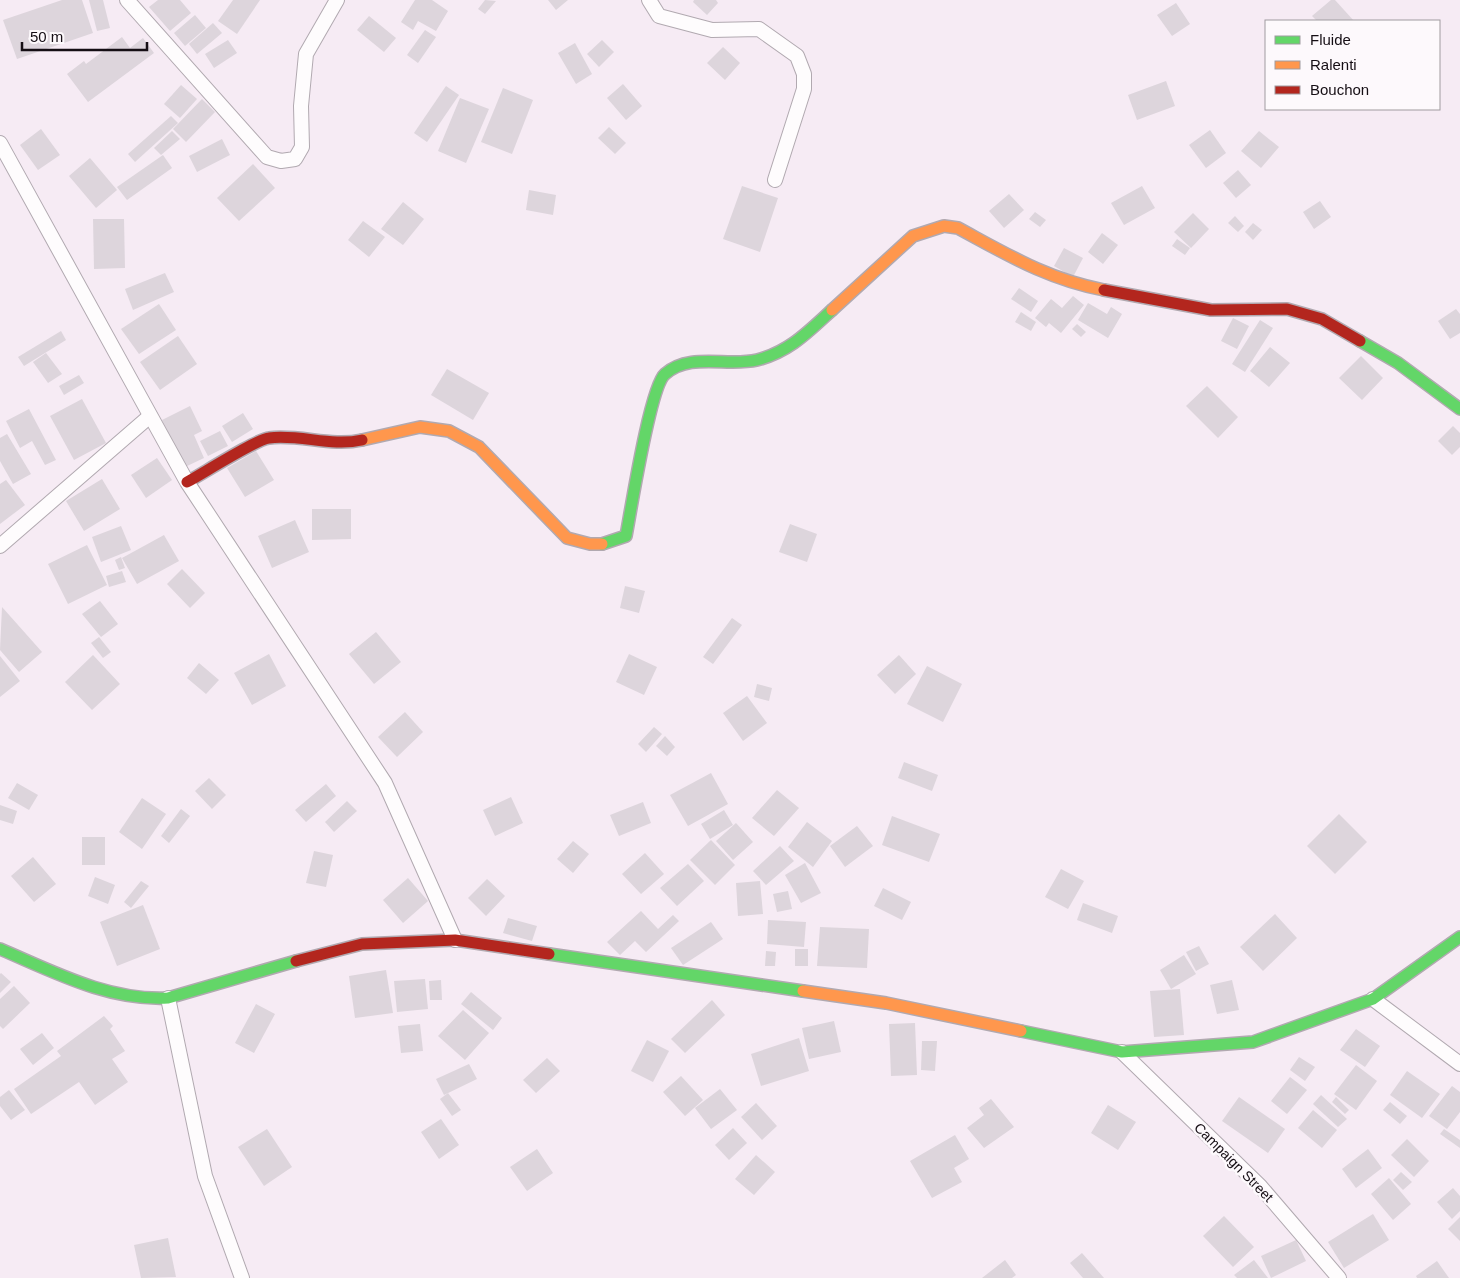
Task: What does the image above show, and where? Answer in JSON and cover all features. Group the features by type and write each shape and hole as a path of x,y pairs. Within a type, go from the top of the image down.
{"street":[{"path":"127,0 267,157 281,161 295,159 302,148 301,106 306,54 337,0"},
{"path":"649,0 659,16 712,30 758,29 797,56 804,74 804,88 775,180"},
{"path":"0,143 187,482 385,783 455,940"},
{"path":"187,482 267,438 292,438 346,444 420,427 450,431 479,447 567,538 586,545 611,544 626,536 647,424 663,375 682,363 756,360 795,344 913,236 944,226 958,228 1035,270 1084,286 1211,310 1286,309 1322,319 1398,363 1460,409"},
{"path":"0,546 150,416"},
{"path":"0,949 90,988 148,999 168,998 263,969 362,944 455,940 886,1003 1122,1052 1253,1042 1373,999 1460,937"},
{"path":"168,998 205,1176 242,1278"},
{"path":"1373,999 1460,1064"},
{"name":"Campaign Street","path":"1122,1052 1260,1186 1339,1278"}],"building":[{"path":"62,0 82,0 93,33 17,59 3,20"},
{"path":"89,0 103,0 110,28 97,31"},
{"path":"158,0 180,0 191,13 170,31 149,7"},
{"path":"233,0 260,0 237,34 218,21"},
{"path":"415,0 432,0 448,11 436,31 418,21 413,30 401,22"},
{"path":"485,0 496,1 485,14 478,9"},
{"path":"548,0 568,0 556,10"},
{"path":"694,0 716,0 718,3 707,15 693,2"},
{"path":"1331,0 1335,0 1353,20 1316,20 1312,16"},
{"path":"1176,3 1190,24 1172,36 1157,15"},
{"path":"195,15 206,28 185,46 174,33"},
{"path":"369,16 396,38 384,52 357,30"},
{"path":"213,23 222,33 197,54 189,44"},
{"path":"425,30 436,37 418,63 407,55"},
{"path":"122,37 130,48 143,38 154,53 88,102 67,74 84,61 86,64"},
{"path":"228,40 237,53 214,68 205,54"},
{"path":"602,40 614,52 599,67 587,54"},
{"path":"575,43 592,74 576,84 558,53"},
{"path":"723,47 740,63 725,80 707,63"},
{"path":"1166,81 1175,106 1137,120 1128,95"},
{"path":"623,84 642,106 626,120 607,98"},
{"path":"181,85 197,99 180,118 164,104"},
{"path":"446,86 459,95 427,142 414,133"},
{"path":"503,88 533,100 512,154 481,142"},
{"path":"460,98 489,109 466,163 438,151"},
{"path":"202,99 215,112 186,142 173,129"},
{"path":"171,116 178,123 135,162 128,154"},
{"path":"609,127 626,143 615,154 598,138"},
{"path":"41,129 60,155 38,170 20,145"},
{"path":"1210,130 1226,153 1206,168 1189,145"},
{"path":"172,131 180,139 161,155 154,148"},
{"path":"1259,131 1279,147 1261,168 1241,151"},
{"path":"222,139 230,155 197,172 189,156"},
{"path":"163,155 172,168 127,200 117,187"},
{"path":"90,158 117,190 96,208 69,176"},
{"path":"253,164 275,188 239,221 217,198"},
{"path":"1238,170 1251,185 1236,198 1223,183"},
{"path":"742,186 778,198 760,252 723,239"},
{"path":"1142,186 1155,208 1124,225 1111,203"},
{"path":"529,190 556,195 553,215 526,210"},
{"path":"1009,194 1024,210 1004,228 989,211"},
{"path":"1320,201 1331,217 1314,229 1303,212"},
{"path":"403,202 424,219 403,245 381,229"},
{"path":"1035,212 1046,220 1040,227 1029,219"},
{"path":"1193,213 1209,229 1191,248 1174,232"},
{"path":"1235,216 1244,226 1238,232 1228,223"},
{"path":"93,219 124,219 125,268 94,269"},
{"path":"363,221 385,237 369,257 348,240"},
{"path":"1253,223 1262,230 1253,240 1245,232"},
{"path":"1102,233 1118,245 1103,264 1088,252"},
{"path":"1177,239 1190,248 1185,255 1172,246"},
{"path":"1064,248 1083,258 1073,277 1054,266"},
{"path":"165,273 174,292 133,310 125,289"},
{"path":"1019,288 1038,301 1031,312 1011,299"},
{"path":"1073,296 1084,305 1061,333 1049,323 1046,327 1035,318 1051,299 1062,308"},
{"path":"1088,303 1107,314 1111,307 1122,314 1108,338 1078,320"},
{"path":"159,304 176,330 139,354 121,329"},
{"path":"1456,309 1460,314 1460,333 1450,339 1438,321"},
{"path":"1021,312 1036,322 1031,331 1015,322"},
{"path":"1233,318 1249,326 1237,349 1221,341"},
{"path":"1260,320 1273,328 1245,372 1232,364"},
{"path":"1077,324 1086,332 1081,337 1072,329"},
{"path":"61,331 66,340 24,366 18,357"},
{"path":"178,336 197,364 160,390 140,362"},
{"path":"1270,347 1290,363 1269,387 1250,371"},
{"path":"46,353 62,374 48,383 33,362"},
{"path":"1361,356 1383,378 1362,400 1339,378"},
{"path":"447,369 489,393 473,420 431,395"},
{"path":"79,375 84,383 64,395 59,386"},
{"path":"1207,386 1238,417 1218,438 1186,406"},
{"path":"82,399 106,443 74,460 50,416"},
{"path":"190,406 202,431 194,435 204,458 185,467 162,420"},
{"path":"29,409 56,460 45,465 32,441 20,448 6,421"},
{"path":"243,413 253,429 232,442 222,426"},
{"path":"1453,426 1460,433 1460,447 1452,455 1438,441"},
{"path":"220,431 228,446 208,456 200,441"},
{"path":"7,434 31,474 13,484 0,461 0,438"},
{"path":"256,451 274,480 245,497 227,468"},
{"path":"157,458 172,480 146,498 131,475"},
{"path":"102,479 120,509 84,531 66,501"},
{"path":"6,480 25,505 0,524 0,484"},
{"path":"312,509 351,509 351,539 312,540"},
{"path":"295,520 309,552 272,568 258,536"},
{"path":"790,524 817,534 807,562 779,552"},
{"path":"121,526 131,550 101,562 92,537"},
{"path":"164,535 179,561 137,584 122,558"},
{"path":"87,545 107,585 68,604 48,564"},
{"path":"121,557 125,568 119,570 115,560"},
{"path":"182,569 205,593 190,608 167,584"},
{"path":"122,571 126,582 109,587 106,576"},
{"path":"625,586 645,591 639,613 620,608"},
{"path":"100,601 118,624 101,637 82,614"},
{"path":"2,607 42,652 19,672 0,650"},
{"path":"732,618 742,625 713,664 703,657"},
{"path":"376,632 401,662 374,684 349,654"},
{"path":"99,637 111,652 103,658 91,643"},
{"path":"269,654 286,686 252,705 234,673"},
{"path":"629,654 657,667 644,695 616,682"},
{"path":"93,655 120,684 92,710 65,682"},
{"path":"899,655 916,674 895,694 877,675"},
{"path":"0,656 20,681 0,697"},
{"path":"199,663 219,680 206,694 187,678"},
{"path":"927,666 962,684 943,722 907,704"},
{"path":"757,684 772,688 769,701 754,697"},
{"path":"747,696 767,723 743,741 723,713"},
{"path":"405,712 423,732 397,757 378,737"},
{"path":"654,727 662,734 646,752 638,744"},
{"path":"665,736 675,747 667,756 656,746"},
{"path":"904,762 938,775 932,791 898,778"},
{"path":"711,773 728,804 688,826 670,795"},
{"path":"209,778 226,795 212,809 195,791"},
{"path":"17,783 38,795 29,810 8,798"},
{"path":"326,784 336,796 306,822 295,810"},
{"path":"777,790 799,808 774,836 752,818"},
{"path":"511,797 523,823 495,836 483,810"},
{"path":"142,798 166,814 142,849 119,832"},
{"path":"347,801 357,811 334,832 325,822"},
{"path":"643,802 651,823 619,836 610,815"},
{"path":"0,805 17,811 13,824 0,820"},
{"path":"181,809 190,816 169,843 161,836"},
{"path":"724,810 733,825 710,839 701,824"},
{"path":"1339,814 1367,842 1335,874 1307,846"},
{"path":"892,816 940,834 929,862 882,845"},
{"path":"807,822 832,841 813,867 788,847"},
{"path":"736,823 753,842 733,860 716,841"},
{"path":"857,826 873,846 845,867 830,846"},
{"path":"82,837 105,837 105,865 82,865"},
{"path":"711,840 735,865 715,885 690,860"},
{"path":"573,841 589,854 573,873 557,859"},
{"path":"780,846 794,861 766,885 753,871"},
{"path":"314,851 333,855 326,887 306,883"},
{"path":"645,853 664,874 641,894 622,874"},
{"path":"33,857 56,884 34,902 11,876"},
{"path":"805,863 821,893 801,903 785,875"},
{"path":"688,864 704,881 677,906 660,888"},
{"path":"1061,869 1084,881 1068,909 1045,897"},
{"path":"95,877 115,885 108,904 88,896"},
{"path":"408,878 428,901 403,923 383,900"},
{"path":"487,879 505,896 486,916 468,898"},
{"path":"141,881 149,886 131,908 124,902"},
{"path":"760,881 763,914 738,916 736,883"},
{"path":"883,888 911,902 902,920 874,906"},
{"path":"788,891 792,909 777,912 773,894"},
{"path":"1083,903 1118,916 1112,933 1077,920"},
{"path":"143,905 160,949 117,966 100,922"},
{"path":"641,911 658,929 673,915 679,921 646,952 635,941 620,955 607,942"},
{"path":"1275,914 1297,938 1263,971 1240,947"},
{"path":"508,918 537,926 532,941 503,933"},
{"path":"768,920 806,922 804,947 767,944"},
{"path":"711,922 723,939 683,965 671,948"},
{"path":"820,927 869,929 867,968 817,966"},
{"path":"1199,946 1209,964 1196,971 1186,952"},
{"path":"795,949 808,949 808,966 795,966"},
{"path":"766,951 776,952 775,966 765,966"},
{"path":"1184,955 1196,974 1171,989 1160,970"},
{"path":"386,970 393,1013 355,1018 349,976"},
{"path":"0,974 11,982 0,993"},
{"path":"425,979 428,1009 397,1012 394,981"},
{"path":"441,980 442,1000 430,1000 429,981"},
{"path":"1232,980 1239,1010 1217,1014 1210,985"},
{"path":"14,986 30,1003 3,1029 0,1026 0,999"},
{"path":"1180,989 1184,1035 1154,1037 1150,991"},
{"path":"471,992 502,1018 493,1030 461,1004"},
{"path":"712,1000 725,1015 685,1053 671,1039"},
{"path":"256,1004 275,1014 254,1053 235,1043"},
{"path":"463,1010 489,1033 465,1060 438,1036"},
{"path":"104,1016 113,1026 110,1029 125,1051 112,1059 128,1082 95,1105 79,1082 31,1114 14,1089 61,1056 57,1051"},
{"path":"834,1021 841,1052 809,1059 802,1028"},
{"path":"915,1023 917,1075 891,1076 889,1024"},
{"path":"420,1024 423,1051 401,1053 398,1026"},
{"path":"1356,1029 1380,1046 1365,1067 1340,1050"},
{"path":"42,1033 54,1048 33,1065 20,1049"},
{"path":"799,1038 809,1071 761,1086 751,1054"},
{"path":"647,1040 669,1051 653,1082 631,1071"},
{"path":"922,1041 937,1041 935,1071 921,1070"},
{"path":"1299,1057 1315,1067 1305,1081 1290,1070"},
{"path":"547,1058 560,1071 536,1093 523,1080"},
{"path":"469,1064 477,1079 444,1095 436,1079"},
{"path":"1356,1065 1377,1081 1356,1110 1334,1094"},
{"path":"1407,1071 1440,1094 1422,1118 1390,1095"},
{"path":"681,1076 703,1100 685,1116 663,1092"},
{"path":"1290,1077 1307,1090 1287,1114 1271,1101"},
{"path":"1452,1086 1460,1092 1460,1112 1447,1129 1429,1116"},
{"path":"720,1089 737,1110 711,1129 695,1108"},
{"path":"9,1090 25,1110 11,1120 0,1106 0,1097"},
{"path":"448,1093 461,1110 452,1116 440,1099"},
{"path":"1321,1095 1347,1119 1338,1127 1313,1104"},
{"path":"1239,1097 1285,1129 1268,1153 1222,1121"},
{"path":"1336,1097 1349,1110 1345,1114 1332,1102"},
{"path":"991,1099 1014,1127 984,1148 967,1128 984,1115 979,1108"},
{"path":"1390,1102 1407,1116 1400,1124 1383,1110"},
{"path":"756,1103 777,1126 762,1140 741,1117"},
{"path":"1108,1105 1136,1122 1118,1150 1091,1133"},
{"path":"1313,1110 1337,1130 1322,1148 1298,1128"},
{"path":"441,1119 459,1145 439,1159 421,1132"},
{"path":"733,1128 747,1143 729,1160 715,1145"},
{"path":"267,1129 292,1167 264,1186 238,1147"},
{"path":"1444,1129 1460,1140 1460,1148 1440,1134"},
{"path":"955,1135 969,1159 954,1168 962,1182 932,1198 910,1161"},
{"path":"1407,1139 1429,1161 1414,1177 1391,1155"},
{"path":"537,1149 553,1173 527,1191 510,1167"},
{"path":"1368,1149 1382,1168 1356,1188 1342,1169"},
{"path":"756,1155 775,1172 754,1195 735,1179"},
{"path":"1401,1172 1412,1182 1403,1190 1393,1180"},
{"path":"1389,1178 1411,1204 1393,1220 1371,1194"},
{"path":"1453,1188 1460,1196 1460,1211 1452,1219 1437,1202"},
{"path":"1373,1214 1389,1240 1344,1268 1328,1242"},
{"path":"1224,1216 1254,1247 1233,1267 1203,1236"},
{"path":"1460,1217 1460,1241 1448,1229"},
{"path":"168,1238 176,1277 141,1278 134,1245"},
{"path":"1296,1240 1306,1261 1271,1278 1261,1256"},
{"path":"1082,1253 1104,1278 1083,1278 1070,1263"},
{"path":"1005,1260 1016,1275 1012,1278 982,1278"},
{"path":"1254,1260 1268,1278 1237,1278 1234,1275"},
{"path":"1437,1261 1449,1278 1417,1278 1416,1276"}],"traffic: fast":[{"path":"602,544 626,536 647,424 659,384 665,374 675,367 686,364 709,361 745,362 779,352 798,340 832,310"},
{"path":"1360,341 1398,363 1460,409"},
{"path":"1021,1031 1122,1052 1253,1042 1373,999 1460,937"},
{"path":"0,949 82,983 124,995 146,998 168,998 296,961"},
{"path":"549,954 803,991"}],"traffic: slow":[{"path":"832,310 913,236 944,226 958,228 1011,257 1046,273 1104,290"},
{"path":"362,440 420,427 449,431 479,447 567,538 590,544 602,544"},
{"path":"803,991 886,1003 1021,1031"}],"traffic: jam":[{"path":"1104,290 1211,310 1287,309 1322,319 1360,341"},
{"path":"187,482 242,450 269,438 281,437 339,442 362,440"},
{"path":"296,961 362,944 455,940 549,954"}]}
